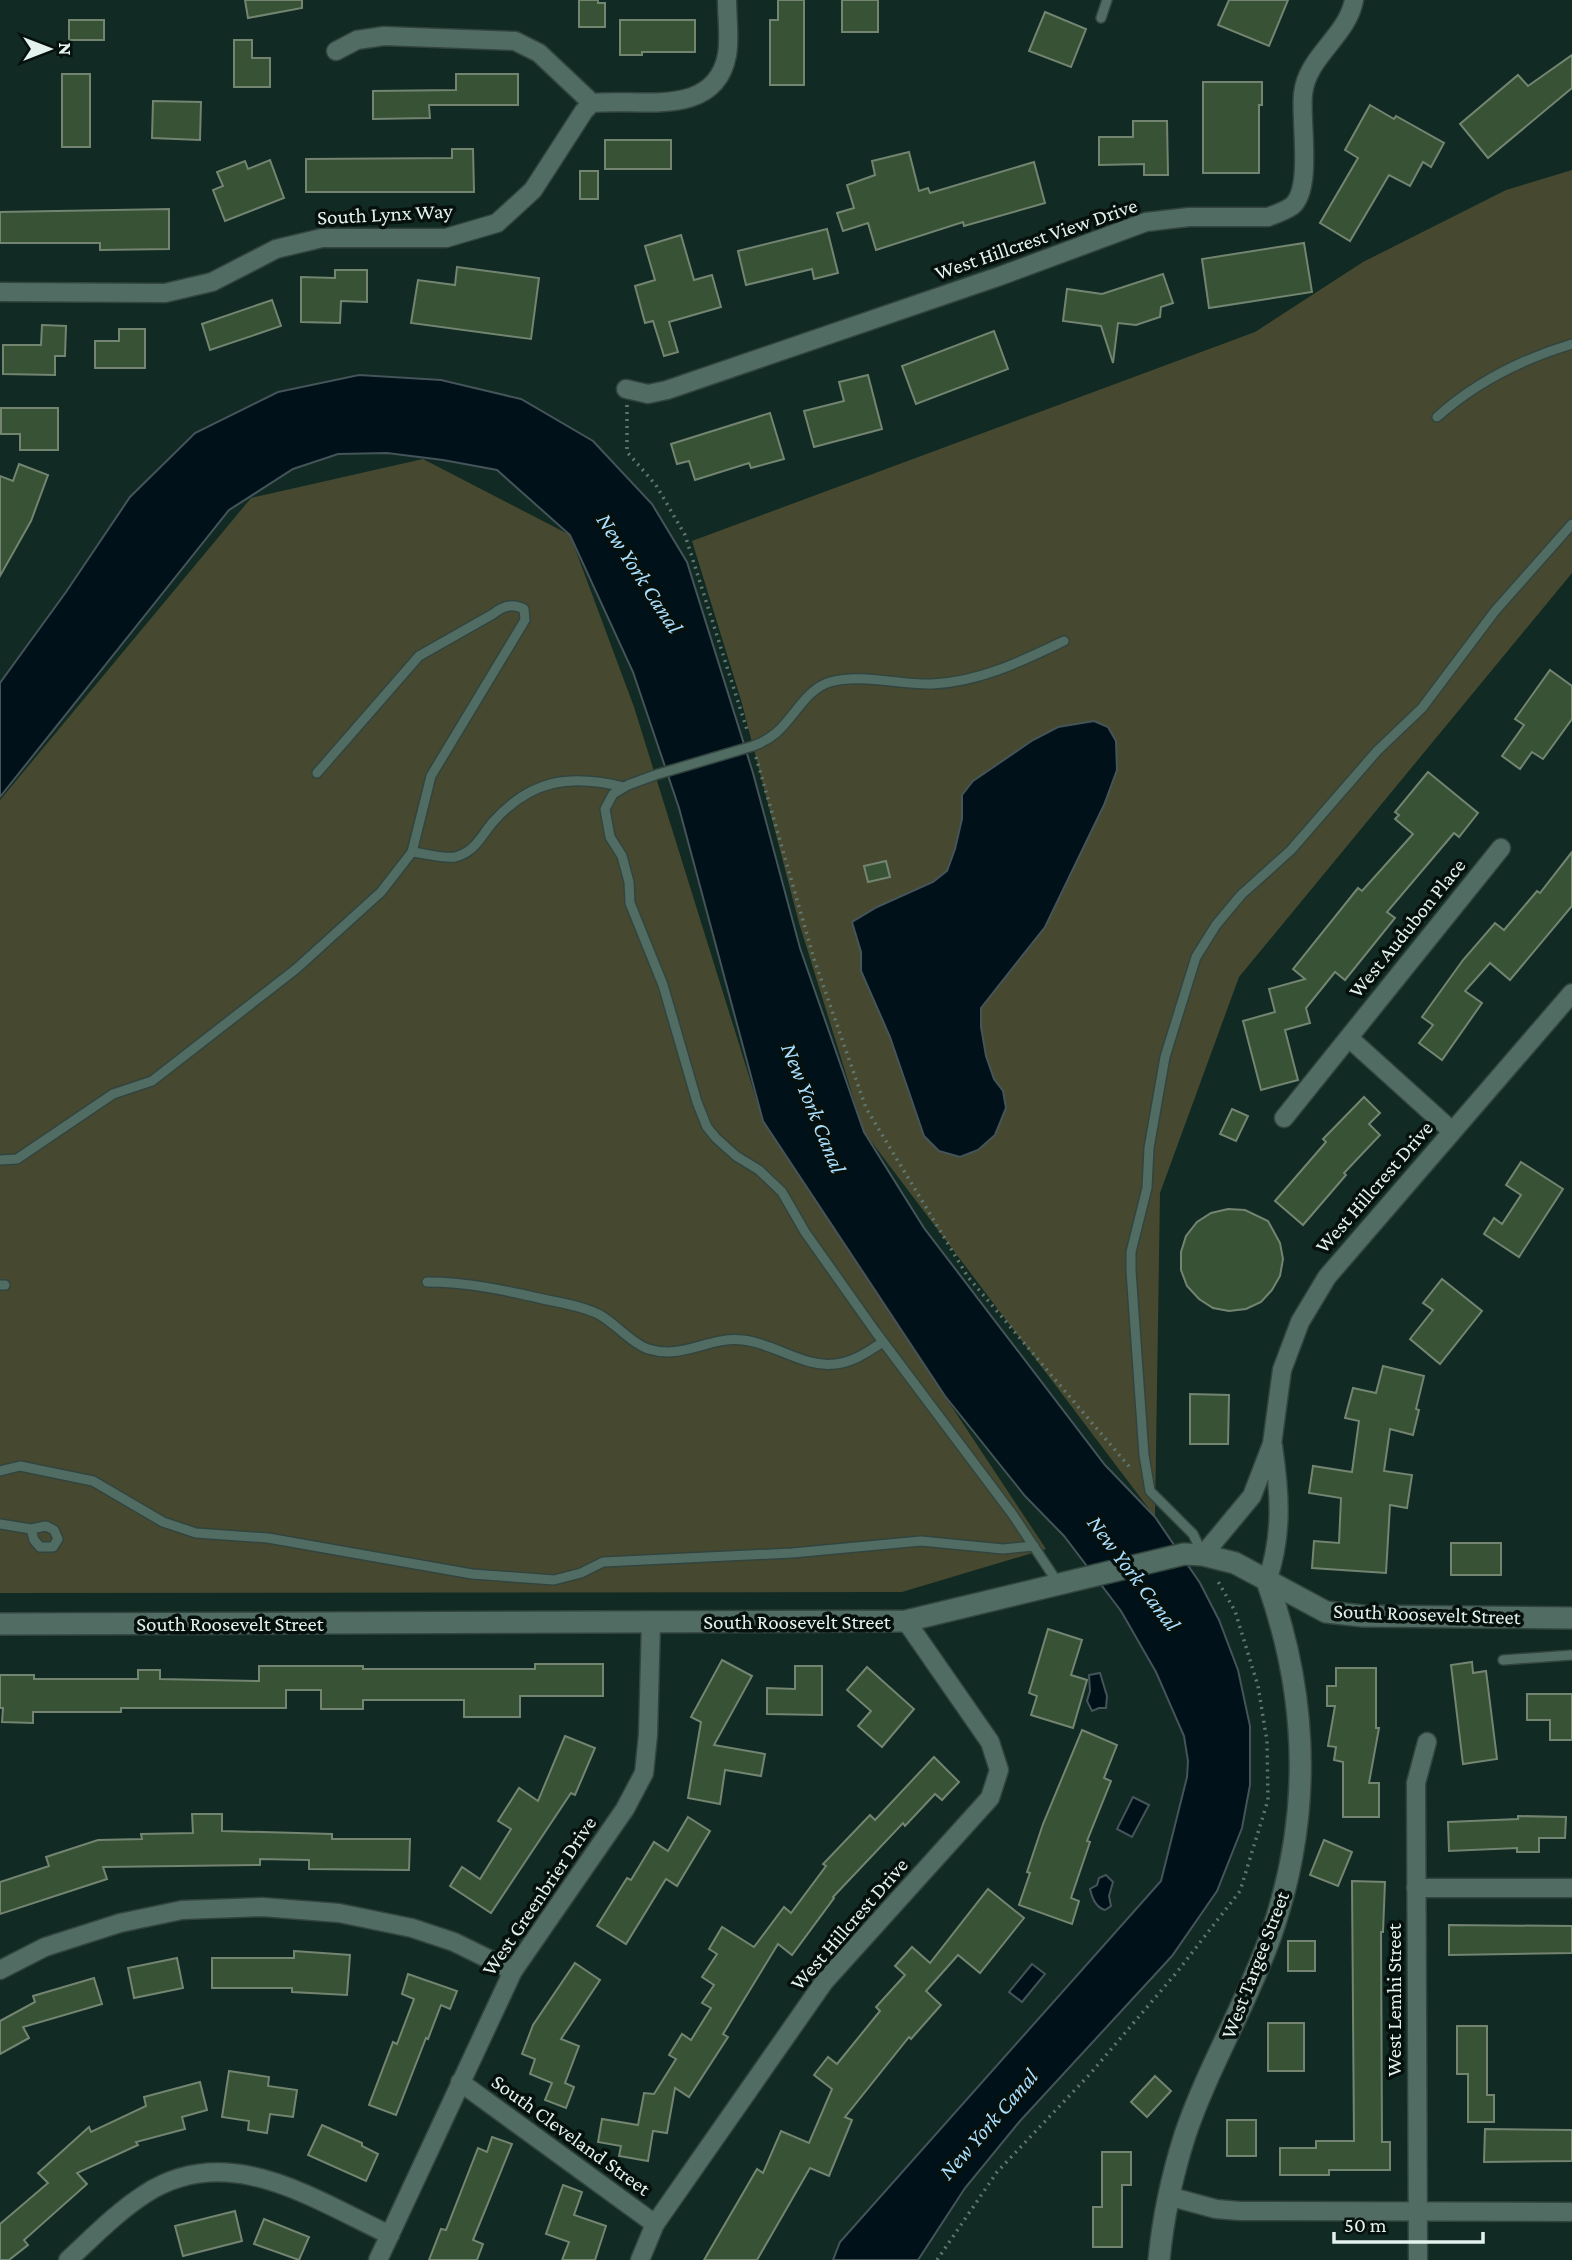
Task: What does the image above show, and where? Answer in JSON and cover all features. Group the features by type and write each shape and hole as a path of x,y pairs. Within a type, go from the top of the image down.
{"street":[{"path":"336,51 357,40 384,36 515,41 539,53 592,103 682,101 698,97 712,88 722,72 728,53 727,0"},
{"name":"West Hillcrest View Drive","path":"626,389 648,394 667,390 1000,276 1146,222 1189,217 1268,216 1294,205 1303,178 1303,93 1311,66 1334,39 1354,0"},
{"name":"South Lynx Way","path":"0,292 165,293 212,282 276,249 323,238 446,238 497,223 533,190 584,111 592,103"},
{"name":"West Audubon Place","path":"1284,1118 1501,848"},
{"name":"West Hillcrest Drive","path":"1193,1555 1252,1496 1272,1444 1282,1370 1300,1322 1327,1277 1572,993"},
{"path":"1349,1038 1452,1131"},
{"name":"West Hillcrest Drive","path":"1267,1581 1277,1554 1279,1489 1272,1444"},
{"name":"South Roosevelt Street","path":"0,1625 906,1621 1066,1582 1193,1555 1235,1563 1326,1612 1363,1616 1572,1618"},
{"name":"West Targee Street","path":"1159,2260 1168,2196 1186,2134 1271,1936 1290,1872 1299,1818 1302,1766 1298,1718 1282,1621 1267,1581"},
{"name":"West Hillcrest Drive","path":"640,2260 655,2224 824,1982 990,1798 996,1785 999,1770 990,1742 906,1621"},
{"name":"West Greenbrier Drive","path":"378,2260 513,1971 625,1809 644,1773 648,1735 650,1622"},
{"name":"West Lemhi Street","path":"1418,2260 1416,1783 1427,1742"},
{"path":"1416,1888 1572,1888"},
{"path":"0,1970 45,1947 120,1923 182,1910 262,1907 339,1913 412,1928 454,1942 513,1971"},
{"name":"South Cleveland Street","path":"460,2082 655,2224"},
{"path":"68,2260 124,2208 147,2192 173,2179 201,2171 234,2171 273,2180 390,2235"},
{"path":"1168,2196 1216,2209 1240,2211 1572,2211"}],"lane":[{"path":"1101,18 1107,0"},
{"path":"1437,417 1482,382 1572,344"},
{"path":"1193,1555 1193,1534 1150,1491 1144,1455 1131,1252 1147,1188 1149,1148 1166,1057 1196,957 1216,925 1241,894 1291,850 1377,751 1422,708 1495,611 1572,524"},
{"path":"0,1160 17,1159 113,1094 152,1081 296,969 381,892 412,852 431,776 524,620 524,609 518,606 502,606 493,614 419,656 317,773"},
{"path":"1064,641 1008,667 955,682 930,684 846,679 833,681 814,691 777,733 753,746 624,787 613,794 605,809 610,837 622,856 629,883 630,903 659,972 697,1102 708,1127 726,1147 759,1170 782,1192 805,1232 883,1342 1034,1546 1066,1582"},
{"path":"412,852 453,857 475,847 492,823 518,798 550,782 601,782 624,787"},
{"path":"427,1282 476,1284 560,1303 598,1314 646,1348 676,1353 718,1341 739,1339 832,1365 853,1361 883,1342"},
{"path":"0,1471 20,1466 93,1481 163,1522 197,1533 268,1538 472,1574 554,1580 581,1573 603,1562 792,1553 921,1541 1003,1549 1034,1546"},
{"path":"0,1524 31,1529"},
{"path":"1503,1660 1572,1655"}],"path":[{"path":"626,389 627,452 656,485 685,535 764,783 814,959 866,1108 968,1277 1150,1491"},
{"path":"937,2260 997,2172 1090,2074 1177,1972 1240,1891 1268,1800 1267,1741 1258,1686 1235,1611 1193,1555"}],"green space":[{"path":"1572,170 1572,573 1239,977 1160,1193 1155,1517 864,1132 799,923 741,700 692,541 1255,332 1363,262 1506,190"},
{"path":"423,459 570,535 634,707 763,1121 1046,1549 902,1592 0,1593 0,800 251,498"}],"water":[{"name":"New York Canal","path":"359,375 441,380 521,399 593,441 652,504 687,562 753,773 800,948 864,1132 924,1228 1105,1465 1155,1517 1200,1583 1219,1620 1238,1670 1250,1726 1250,1785 1242,1828 1217,1891 1172,1956 1020,2121 965,2188 918,2260 833,2260 840,2242 1161,1881 1187,1777 1188,1761 1184,1736 1156,1672 1121,1611 1064,1536 1025,1496 945,1396 763,1121 679,808 633,672 570,535 497,470 387,453 338,454 293,469 229,510 0,797 0,683 130,497 195,433 278,392"},
{"path":"1094,721 1108,727 1116,741 1117,770 1104,805 1045,927 981,1008 986,1056 994,1079 1003,1091 1006,1108 995,1135 978,1150 960,1157 939,1151 924,1136 890,1037 861,971 861,952 852,922 877,907 933,882 947,871 962,819 962,795 973,781 1033,740 1058,727"},
{"path":"1100,1673 1107,1696 1106,1708 1092,1711 1087,1701 1090,1691 1089,1675"},
{"path":"1133,1797 1149,1805 1132,1837 1117,1829"},
{"path":"1106,1875 1113,1882 1109,1896 1111,1906 1105,1910 1096,1904 1090,1889 1097,1885 1099,1878"},
{"path":"1032,1964 1045,1974 1022,2002 1009,1992"}],"building":[{"path":"245,0 302,0 302,8 248,18"},
{"path":"579,0 598,0 598,3 605,3 605,27 579,27"},
{"path":"778,0 804,0 804,85 770,85 770,20 778,20"},
{"path":"842,0 878,0 878,32 842,32"},
{"path":"1229,0 1288,0 1269,46 1218,25"},
{"path":"1045,12 1086,29 1071,67 1029,51"},
{"path":"69,20 104,20 104,40 69,40"},
{"path":"620,20 695,20 695,52 642,52 642,55 620,55"},
{"path":"234,40 252,40 252,58 270,58 270,87 234,87"},
{"path":"1572,55 1572,88 1488,158 1460,124 1518,75 1528,86"},
{"path":"62,74 90,74 90,147 62,147"},
{"path":"456,74 518,74 518,105 429,105 430,118 373,119 373,91 456,90"},
{"path":"1203,82 1262,82 1262,105 1259,105 1259,173 1203,173"},
{"path":"153,101 201,102 200,140 152,138"},
{"path":"1370,105 1444,143 1431,167 1423,162 1410,186 1389,175 1350,241 1320,223 1358,158 1345,150"},
{"path":"1133,121 1167,121 1168,175 1144,175 1144,164 1099,165 1099,137 1133,137"},
{"path":"605,140 671,140 671,169 605,169"},
{"path":"452,149 473,149 474,192 306,192 306,159 452,158"},
{"path":"909,152 919,191 928,188 930,193 1034,162 1045,203 964,226 963,222 876,250 868,223 843,231 837,213 854,208 847,185 875,175 872,161"},
{"path":"270,160 284,198 225,221 213,190 223,186 217,172 245,161 248,169"},
{"path":"580,171 598,171 598,199 580,199"},
{"path":"169,209 169,249 100,250 100,243 0,243 0,212"},
{"path":"827,229 838,273 814,279 812,269 746,285 738,251"},
{"path":"681,235 694,280 712,275 721,307 669,322 678,352 664,356 653,321 645,323 635,286 655,280 645,246"},
{"path":"1304,243 1312,292 1209,308 1202,259"},
{"path":"457,267 539,278 531,339 411,323 418,280 455,285"},
{"path":"335,270 367,270 367,302 341,301 340,323 301,322 301,277 335,278"},
{"path":"1163,274 1173,303 1161,307 1160,317 1136,325 1118,323 1113,363 1101,326 1063,321 1067,289 1102,294"},
{"path":"272,300 281,326 210,350 202,324"},
{"path":"42,325 66,326 65,356 55,356 55,375 3,374 3,345 41,345"},
{"path":"119,329 145,329 145,368 95,368 95,341 119,341"},
{"path":"994,331 1008,369 916,404 902,366"},
{"path":"868,375 882,429 814,447 804,411 844,401 839,382"},
{"path":"1,408 58,408 58,450 20,450 20,434 1,434"},
{"path":"770,413 784,459 751,468 749,463 695,480 689,461 677,464 671,444"},
{"path":"19,464 48,475 31,521 0,576 0,476 13,481"},
{"path":"1550,670 1572,686 1572,719 1543,759 1532,752 1520,769 1502,756 1524,725 1515,719"},
{"path":"1428,772 1478,813 1459,837 1454,833 1387,912 1395,918 1345,980 1335,972 1306,1008 1310,1023 1285,1030 1298,1080 1261,1090 1243,1021 1275,1012 1269,989 1305,979 1293,969 1358,888 1362,891 1413,834 1395,819 1399,815 1395,812"},
{"path":"1572,852 1572,906 1510,980 1490,963 1465,991 1482,1003 1442,1060 1419,1043 1433,1025 1422,1017 1463,960 1495,923 1504,930 1537,891 1540,893"},
{"path":"886,861 890,877 868,882 864,866"},
{"path":"1364,1097 1380,1113 1369,1124 1380,1135 1344,1173 1346,1175 1303,1225 1275,1201 1326,1142 1323,1139"},
{"path":"1232,1109 1248,1116 1236,1141 1220,1134"},
{"path":"1521,1162 1563,1189 1519,1257 1484,1234 1494,1218 1502,1224 1521,1195 1506,1185"},
{"path":"1228,1209 1245,1210 1268,1221 1280,1243 1283,1259 1280,1276 1261,1302 1246,1309 1229,1311 1213,1308 1199,1299 1187,1286 1181,1270 1181,1252 1186,1236 1197,1222 1211,1213"},
{"path":"1442,1279 1482,1311 1440,1364 1410,1339 1433,1310 1423,1303"},
{"path":"1383,1366 1424,1376 1413,1435 1390,1429 1384,1471 1412,1475 1407,1508 1390,1505 1386,1573 1312,1568 1314,1541 1339,1543 1341,1498 1309,1493 1313,1466 1352,1472 1359,1421 1345,1418 1353,1388 1376,1393"},
{"path":"1190,1394 1229,1395 1228,1444 1190,1444"},
{"path":"1451,1543 1501,1543 1501,1575 1451,1575"},
{"path":"1048,1629 1082,1640 1071,1675 1087,1680 1073,1728 1031,1715 1037,1696 1029,1693"},
{"path":"722,1660 752,1676 714,1745 765,1754 761,1776 725,1770 720,1804 688,1798 701,1722 691,1717"},
{"path":"1472,1662 1473,1673 1486,1671 1497,1759 1463,1764 1451,1665"},
{"path":"535,1664 603,1664 603,1696 520,1696 520,1717 464,1717 464,1700 363,1700 363,1709 321,1709 321,1690 286,1690 286,1708 121,1708 121,1712 33,1712 33,1723 2,1722 3,1708 0,1708 0,1675 34,1675 34,1679 138,1679 138,1670 160,1670 160,1679 259,1681 259,1666 535,1669"},
{"path":"795,1666 822,1666 822,1715 767,1714 767,1688 795,1689"},
{"path":"867,1667 914,1709 882,1747 858,1726 871,1711 847,1690"},
{"path":"1336,1668 1376,1668 1376,1728 1379,1728 1369,1783 1379,1783 1379,1817 1343,1817 1343,1762 1334,1760 1336,1747 1328,1746 1335,1706 1327,1706 1327,1686 1336,1686"},
{"path":"1527,1694 1572,1694 1572,1740 1550,1740 1550,1720 1527,1720"},
{"path":"1082,1730 1117,1745 1104,1778 1111,1781 1087,1841 1090,1842 1071,1898 1079,1901 1072,1924 1019,1905 1043,1824"},
{"path":"565,1736 595,1748 575,1795 571,1793 491,1913 450,1886 462,1867 480,1879 511,1829 498,1821 519,1788 538,1801"},
{"path":"934,1757 959,1782 942,1800 935,1794 905,1826 903,1823 833,1897 792,1955 778,1944 723,2034 728,2037 689,2097 675,2088 667,2133 653,2131 648,2161 619,2156 621,2146 598,2142 602,2119 638,2125 644,2093 654,2094 676,2059 669,2055 682,2034 691,2040 711,2008 702,2003 714,1985 702,1977 717,1954 709,1949 722,1927 754,1947 784,1907 791,1913 826,1866 823,1864 870,1815 875,1820"},
{"path":"192,1814 222,1814 222,1831 332,1834 332,1839 410,1839 409,1870 309,1869 309,1860 260,1859 260,1865 103,1867 107,1879 0,1914 0,1882 49,1866 46,1857 98,1840 142,1839 141,1834 193,1833"},
{"path":"1518,1816 1566,1817 1565,1838 1539,1838 1539,1852 1517,1852 1517,1848 1449,1851 1448,1822 1518,1819"},
{"path":"688,1817 710,1831 677,1886 666,1879 626,1944 597,1926 627,1878 631,1880 654,1842 668,1851"},
{"path":"1324,1840 1352,1852 1338,1886 1310,1875"},
{"path":"1352,1881 1385,1882 1381,1932 1382,2142 1390,2142 1390,2170 1329,2170 1329,2175 1280,2175 1280,2148 1316,2148 1316,2141 1354,2141"},
{"path":"988,1889 1024,1918 980,1973 958,1955 926,1991 941,2005 911,2039 909,2037 845,2117 852,2120 829,2176 810,2168 757,2260 704,2260 757,2169 763,2173 781,2131 809,2143 832,2089 814,2075 828,2057 837,2064 880,2011 876,2007 905,1975 895,1966 912,1947 930,1963"},
{"path":"1449,1925 1572,1926 1572,1953 1449,1955"},
{"path":"1288,1941 1315,1941 1315,1971 1288,1971"},
{"path":"294,1951 350,1955 347,1995 292,1992 292,1988 212,1988 212,1958 294,1958"},
{"path":"177,1958 183,1988 134,1998 128,1968"},
{"path":"575,1963 600,1980 561,2039 579,2046 565,2083 574,2087 566,2108 545,2100 552,2083 530,2074 535,2059 522,2054 533,2025"},
{"path":"408,1974 457,1991 450,2009 441,2005 396,2115 369,2105 393,2042 397,2044 414,1999 402,1994"},
{"path":"94,1978 102,2004 23,2027 29,2038 0,2054 0,2021 35,2002 33,1996"},
{"path":"1268,2023 1304,2023 1304,2071 1268,2071"},
{"path":"1457,2026 1487,2026 1487,2095 1494,2095 1494,2122 1468,2122 1468,2074 1457,2074"},
{"path":"229,2071 269,2077 268,2086 297,2090 293,2117 270,2114 267,2133 248,2130 249,2121 222,2117"},
{"path":"1155,2076 1171,2091 1147,2117 1131,2102"},
{"path":"200,2082 207,2110 182,2117 185,2129 136,2142 138,2145 77,2173 87,2184 24,2240 28,2245 9,2260 0,2260 0,2224 48,2183 38,2173 89,2127 91,2132 146,2106 144,2097"},
{"path":"1227,2120 1256,2120 1256,2156 1227,2156"},
{"path":"322,2125 362,2143 362,2146 378,2154 366,2181 308,2155"},
{"path":"1485,2129 1572,2130 1572,2161 1484,2162"},
{"path":"492,2137 512,2144 473,2240 483,2244 477,2260 429,2260 441,2229 446,2230 478,2148 487,2152"},
{"path":"1102,2152 1131,2152 1131,2185 1122,2185 1122,2247 1093,2247 1093,2207 1102,2207"},
{"path":"563,2185 582,2192 574,2215 606,2226 595,2260 562,2260 569,2242 546,2234"},
{"path":"235,2211 242,2241 183,2256 175,2226"},
{"path":"264,2219 309,2237 299,2260 254,2244"}]}
